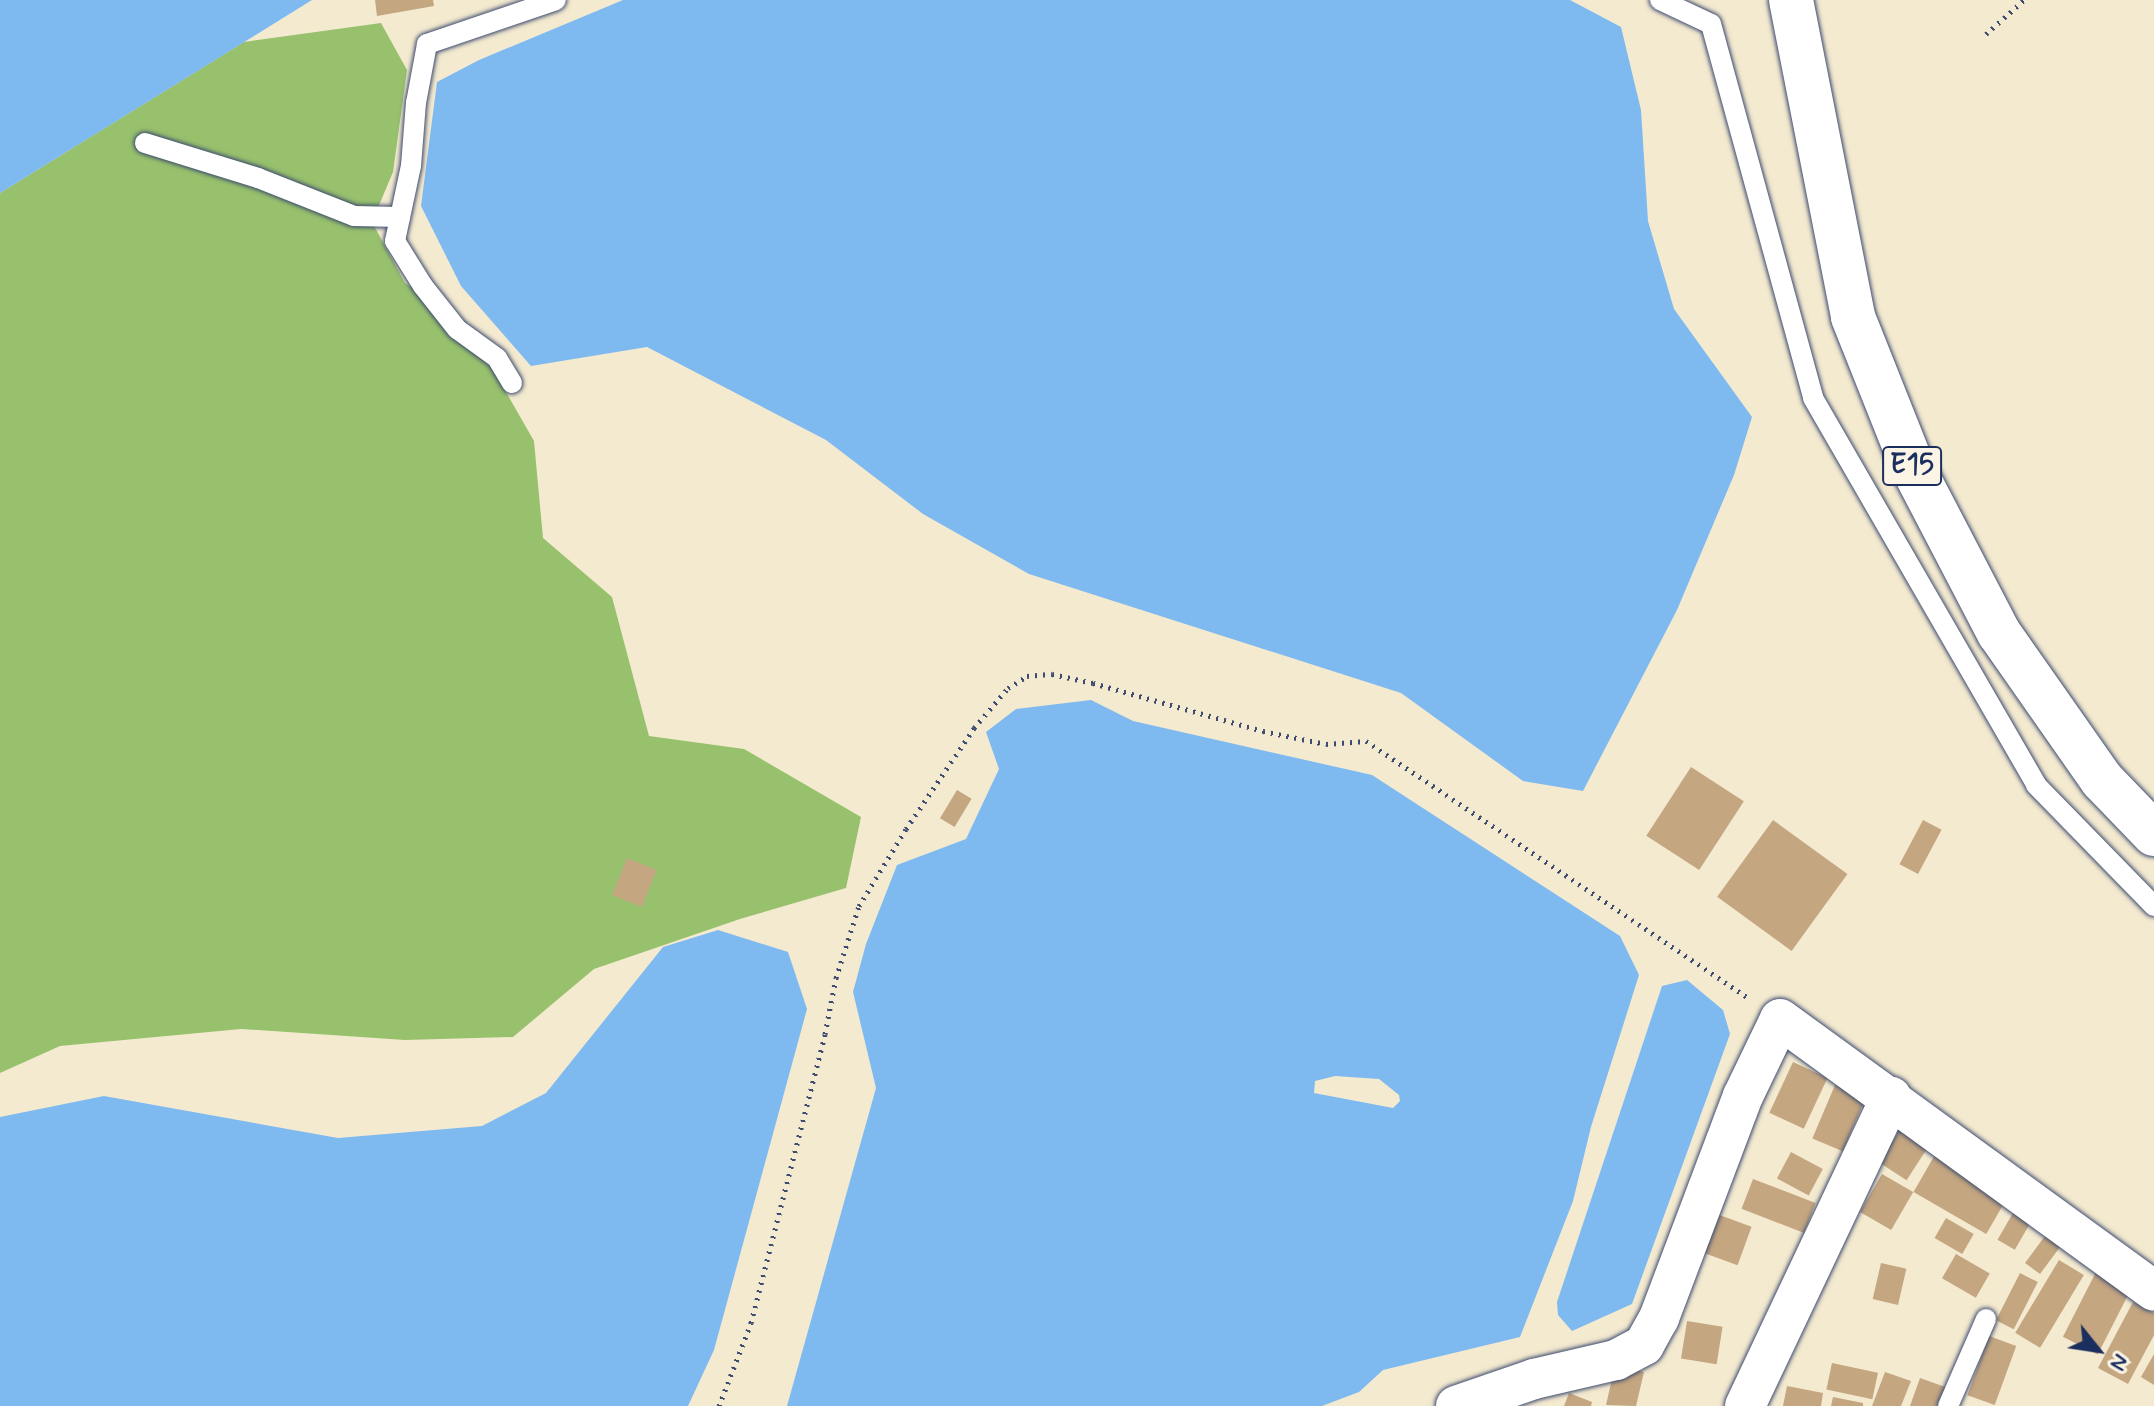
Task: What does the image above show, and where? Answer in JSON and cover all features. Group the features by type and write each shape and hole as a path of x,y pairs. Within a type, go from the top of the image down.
{"highway":[{"name":"E15","path":"1794,20 1853,317 1914,470 1999,633 2102,780 2154,834"}],"street":[{"path":"1456,1406 1534,1379 1616,1360 1644,1345 1659,1318 1743,1096 1780,1019 2154,1291"},
{"path":"1745,1406 1891,1097"}],"lane":[{"path":"512,383 497,358 457,329 423,286 395,241 411,166 427,44 556,0"},
{"path":"1660,0 1711,24 1813,398 2036,785 2154,906"},
{"path":"145,143 258,178 354,216 400,217"},
{"path":"1948,1406 1986,1319"}],"path":[{"path":"1986,34 2024,0"},
{"path":"719,1406 751,1323 836,978 859,906 974,728 1008,688 1027,676 1052,674 1093,683 1263,731 1326,744 1366,741 1780,1019"}],"green space":[{"path":"381,23 407,70 393,172 372,222 405,283 466,322 534,441 543,538 612,597 649,736 744,749 861,817 846,888 740,919 594,969 513,1037 405,1040 241,1029 60,1046 0,1073 0,193 244,42"}],"water":[{"path":"0,0 312,0 0,193"},
{"path":"623,0 1570,0 1621,27 1641,110 1648,221 1674,309 1752,417 1734,475 1677,610 1583,791 1523,781 1401,693 1029,574 923,514 826,440 647,347 531,366 461,286 421,206 437,82 479,60"},
{"path":"1091,700 1133,721 1372,775 1620,936 1639,975 1591,1127 1573,1201 1520,1337 1383,1370 1359,1392 1322,1406 787,1406 876,1088 853,992 866,944 897,865 966,839 999,769 986,732 1016,709","holes":["1335,1076 1379,1079 1399,1095 1400,1101 1393,1108 1314,1093 1315,1081"]},
{"path":"718,930 788,952 807,1009 714,1350 688,1406 0,1406 0,1117 104,1096 338,1138 482,1126 546,1093 663,947"},
{"path":"1687,980 1723,1010 1730,1034 1632,1304 1572,1331 1558,1315 1557,1302 1662,986"}],"building":[{"path":"375,0 433,0 434,6 377,16"},
{"path":"1691,767 1744,801 1699,870 1646,836"},
{"path":"957,790 972,799 955,827 940,818"},
{"path":"1773,820 1847,874 1792,951 1717,897"},
{"path":"1923,820 1942,830 1918,874 1900,864"},
{"path":"627,858 657,870 642,907 612,895"},
{"path":"1793,1062 1827,1078 1804,1129 1769,1113"},
{"path":"1835,1085 1865,1098 1843,1151 1812,1138"},
{"path":"1905,1122 1933,1140 1907,1180 1879,1162"},
{"path":"1791,1152 1823,1169 1809,1195 1777,1178"},
{"path":"1936,1153 2009,1195 1986,1234 1914,1192"},
{"path":"1882,1174 1913,1192 1891,1230 1860,1212"},
{"path":"1753,1179 1816,1203 1804,1233 1742,1209"},
{"path":"2017,1206 2034,1216 2015,1250 1998,1240"},
{"path":"1714,1213 1752,1227 1738,1265 1700,1252"},
{"path":"1946,1218 1974,1234 1962,1254 1934,1238"},
{"path":"2056,1221 2095,1250 2084,1265 2060,1247 2040,1274 2025,1263"},
{"path":"1956,1254 1990,1274 1976,1298 1942,1278"},
{"path":"2059,1260 2084,1275 2040,1348 2015,1333"},
{"path":"1881,1263 1906,1269 1898,1305 1873,1299"},
{"path":"2097,1270 2132,1288 2098,1355 2063,1337"},
{"path":"2020,1273 2038,1282 2014,1329 1996,1320"},
{"path":"2133,1302 2154,1313 2154,1335 2128,1384 2098,1368"},
{"path":"1687,1321 1723,1327 1717,1364 1681,1359"},
{"path":"1989,1336 2016,1346 1995,1405 1967,1395"},
{"path":"2154,1354 2154,1385 2141,1377"},
{"path":"1832,1363 1878,1373 1872,1399 1826,1389"},
{"path":"1615,1366 1644,1372 1636,1406 1606,1405"},
{"path":"1885,1372 1911,1381 1901,1406 1872,1406"},
{"path":"1920,1378 1948,1388 1942,1406 1910,1406"},
{"path":"1787,1386 1823,1393 1821,1406 1783,1406"},
{"path":"1569,1393 1592,1402 1591,1406 1564,1406"},
{"path":"1833,1397 1863,1403 1863,1406 1831,1406"}]}
